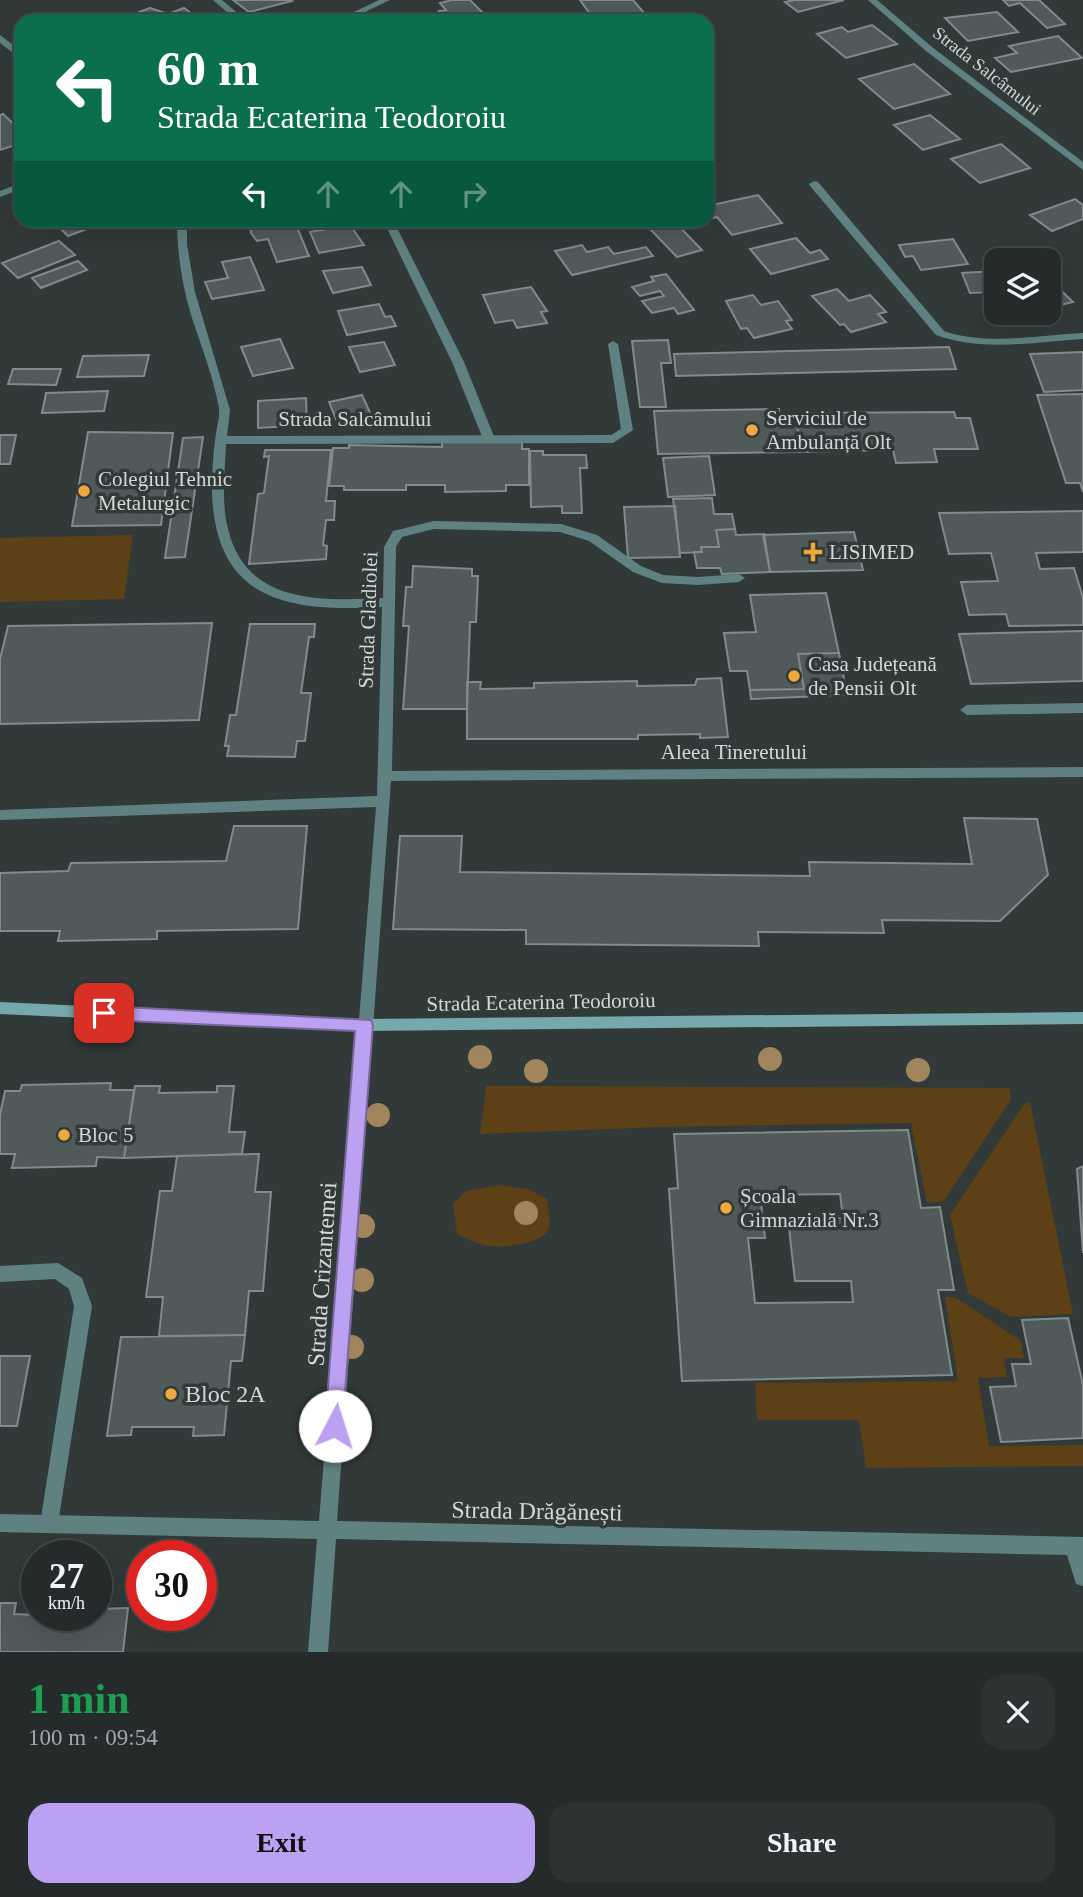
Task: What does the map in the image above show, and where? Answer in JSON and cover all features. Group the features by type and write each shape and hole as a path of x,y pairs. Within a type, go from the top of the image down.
{"main road":[{"name":"Strada Ecaterina Teodoroiu","path":"0,1008 365,1025 1083,1018"}],"street":[{"path":"217,0 234,14"},
{"path":"355,14 386,0"},
{"name":"Strada Salcâmului","path":"872,0 929,49 1083,167"},
{"path":"0,38 14,50"},
{"path":"814,184 940,333 948,337 996,340 1083,336"},
{"path":"182,228 181,246 194,310 218,375 226,411 218,490 223,544 232,560 249,578 281,597 338,606 386,602"},
{"path":"392,228 458,362 489,439"},
{"name":"Strada Salcâmului","path":"221,440 613,439 626,430 613,344"},
{"name":"Strada Gladiolei","path":"365,1025 385,776 386,602 390,547 397,534 434,525 561,528 593,538 637,569 662,579 698,582 739,578"},
{"path":"967,710 1083,708"},
{"name":"Aleea Tineretului","path":"385,776 1083,772"},
{"path":"0,815 383,801"},
{"name":"Strada Crizantemei","path":"317,1652 365,1025"},
{"path":"0,1273 58,1271 76,1284 83,1306 49,1524"},
{"name":"Strada Drăgănești","path":"0,1523 1078,1546 1083,1577"}],"shaded area":[{"path":"133,535 124,599 0,602 0,538"},
{"path":"486,1086 1009,1088 1011,1099 944,1201 927,1203 911,1123 658,1127 480,1134"},
{"path":"1030,1102 1073,1314 1011,1317 968,1293 950,1215 1025,1103"},
{"path":"500,1185 528,1189 547,1199 550,1221 546,1233 530,1242 499,1246 483,1245 457,1234 453,1204 466,1191"},
{"path":"945,1297 955,1297 1021,1341 1024,1358 1004,1358 1007,1377 978,1378 989,1446 1083,1445 1083,1466 866,1468 859,1420 757,1420 755,1383 958,1381"}],"building":[{"path":"233,0 290,0 292,1 249,12"},
{"path":"470,0 484,14 442,14 439,11 446,10 440,3"},
{"path":"580,0 633,0 645,14 590,14"},
{"path":"844,0 798,12 785,2"},
{"path":"1003,0 1039,0 1065,24 1047,28 1020,3 1009,6"},
{"path":"150,8 168,14 140,14 139,12"},
{"path":"184,8 192,14 168,14"},
{"path":"997,12 1018,32 968,41 945,18"},
{"path":"872,25 897,44 846,58 817,34 842,27 848,32"},
{"path":"1058,36 1082,58 1011,72 995,58 1017,53 1009,46"},
{"path":"914,64 950,94 894,109 859,79"},
{"path":"3,114 14,124 14,145 0,150 0,115"},
{"path":"930,115 960,139 923,150 894,125"},
{"path":"1001,144 1030,168 980,183 951,159"},
{"path":"758,195 782,223 732,235 717,217 714,218 714,204"},
{"path":"1075,199 1083,205 1083,219 1052,231 1030,215"},
{"path":"60,228 90,228 68,236"},
{"path":"250,228 297,228 309,256 277,262 268,239 257,241"},
{"path":"352,228 364,245 319,253 310,232"},
{"path":"649,228 681,228 702,250 677,257"},
{"path":"796,238 810,253 820,250 828,259 771,274 750,249"},
{"path":"953,239 968,264 921,270 913,256 905,257 899,245"},
{"path":"59,241 75,255 18,278 2,263"},
{"path":"582,245 587,252 608,247 614,254 646,247 653,256 572,275 555,251"},
{"path":"250,257 264,290 212,299 205,282 228,278 222,262"},
{"path":"78,261 87,270 41,288 32,278"},
{"path":"362,267 371,285 333,293 323,271"},
{"path":"984,272 984,292 970,293 962,273"},
{"path":"666,274 694,310 678,314 674,308 652,313 642,301 664,296 660,291 640,296 632,287 654,281 651,277"},
{"path":"531,287 547,311 541,312 547,323 517,328 513,320 495,323 483,295"},
{"path":"837,289 849,301 870,295 886,312 878,314 886,322 851,332 844,324 840,325 812,296"},
{"path":"1061,290 1073,302 1061,305"},
{"path":"753,295 761,305 778,301 792,320 786,321 792,329 754,338 747,328 741,329 726,301"},
{"path":"379,304 385,317 391,316 396,326 347,335 338,311"},
{"path":"280,339 293,368 253,376 241,347"},
{"path":"668,340 671,363 661,363 666,407 640,407 632,341"},
{"path":"384,342 395,365 360,372 349,347"},
{"path":"949,347 956,369 676,376 674,354"},
{"path":"1083,352 1083,390 1044,392 1030,354"},
{"path":"149,355 144,376 77,377 83,356"},
{"path":"13,369 61,369 56,385 8,384"},
{"path":"108,391 104,411 42,413 46,393"},
{"path":"1083,394 1083,492 1080,483 1066,483 1037,395"},
{"path":"362,395 372,417 338,424 329,402"},
{"path":"306,398 307,425 258,428 258,401"},
{"path":"779,409 779,414 795,413 802,452 658,454 654,411"},
{"path":"954,412 956,418 970,418 978,449 934,449 937,462 896,463 893,450 802,452 795,413"},
{"path":"88,432 173,433 161,525 72,526"},
{"path":"0,435 16,435 10,464 0,464"},
{"path":"203,437 185,557 165,558 183,438"},
{"path":"442,442 522,442 522,449 529,449 529,485 506,485 506,491 445,492 445,485 406,485 406,490 344,490 344,486 329,486 333,448 349,448 349,445 442,447"},
{"path":"265,450 331,450 326,501 335,501 334,520 326,520 323,545 327,546 326,559 249,564 258,494 264,493 269,456 264,457"},
{"path":"530,451 543,451 543,455 586,455 587,468 580,468 582,513 562,513 562,506 531,507"},
{"path":"709,456 715,495 668,497 663,458"},
{"path":"712,498 714,514 732,514 735,529 716,530 719,547 701,547 702,552 680,553 673,499"},
{"path":"675,506 680,557 628,558 624,507"},
{"path":"1083,511 1083,552 1036,553 1040,569 1074,568 1083,598 1083,625 1009,626 1006,614 969,615 961,582 998,581 991,553 949,554 939,513"},
{"path":"735,529 736,535 764,534 770,572 722,574 720,568 697,568 694,552 702,552 701,547 719,547 716,530"},
{"name":"LISIMED","path":"854,532 863,570 770,572 763,535"},
{"path":"413,566 472,569 472,576 478,576 476,622 470,622 467,709 403,709 409,626 403,626 406,587 412,587"},
{"path":"826,593 839,653 798,654 804,689 750,690 747,671 730,671 724,633 756,632 750,595"},
{"path":"212,623 199,720 0,724 0,659 8,626"},
{"path":"250,624 315,624 314,637 309,637 301,693 311,693 305,741 297,741 295,757 227,756 229,746 225,746 230,715 236,715"},
{"path":"1083,631 1083,681 971,684 959,634"},
{"path":"839,653 847,695 751,699 750,690 804,689 798,654"},
{"path":"721,678 728,737 700,738 700,734 638,735 638,739 467,739 467,682 481,682 480,689 534,688 534,683 637,681 637,686 695,685 697,679"},
{"path":"964,818 1037,819 1048,875 1000,921 882,920 884,933 758,932 759,946 526,944 526,930 393,929 400,836 462,836 460,872 810,876 809,862 972,864"},
{"path":"234,826 307,826 298,929 157,931 157,939 58,941 60,931 0,931 0,873 68,871 71,863 226,861"},
{"name":"Bloc 5","path":"111,1083 110,1090 134,1090 124,1158 97,1157 96,1166 12,1168 15,1154 0,1154 0,1115 5,1091 20,1091 22,1085"},
{"name":"Bloc 5","path":"135,1086 160,1086 159,1093 217,1092 217,1086 234,1086 229,1132 245,1132 242,1154 124,1158"},
{"path":"908,1130 921,1208 940,1207 954,1290 938,1290 952,1375 682,1381 669,1189 678,1188 674,1134","holes":["840,1194 843,1218 788,1219 795,1281 851,1281 853,1302 755,1303 748,1238 765,1238 760,1195"]},
{"path":"259,1154 255,1192 271,1192 263,1291 249,1291 245,1335 159,1336 163,1297 146,1297 160,1191 172,1191 177,1156"},
{"path":"1083,1166 1083,1253 1077,1169"},
{"path":"1068,1318 1083,1385 1083,1438 1001,1442 990,1387 1016,1386 1012,1364 1031,1364 1022,1320"},
{"name":"Bloc 2A","path":"245,1335 242,1361 231,1361 224,1435 193,1436 194,1427 132,1427 131,1435 107,1436 121,1337"},
{"path":"0,1356 30,1356 17,1426 0,1426"},
{"path":"0,1603 16,1603 14,1614 21,1614 21,1631 112,1631 112,1608 126,1608 123,1652 0,1652"}],"place":[{"name":"Serviciul de Ambulanță Olt","path":"752,430"},
{"name":"Colegiul Tehnic Metalurgic","path":"84,491"},
{"name":"LISIMED","path":"813,552"},
{"name":"Casa Județeană de Pensii Olt","path":"794,676"},
{"name":"Bloc 5","path":"64,1135"},
{"name":"Școala Gimnazială Nr.3","path":"726,1208"},
{"name":"Bloc 2A","path":"171,1394"}],"route":[{"path":"104,1013 365,1025 335,1426"}]}
